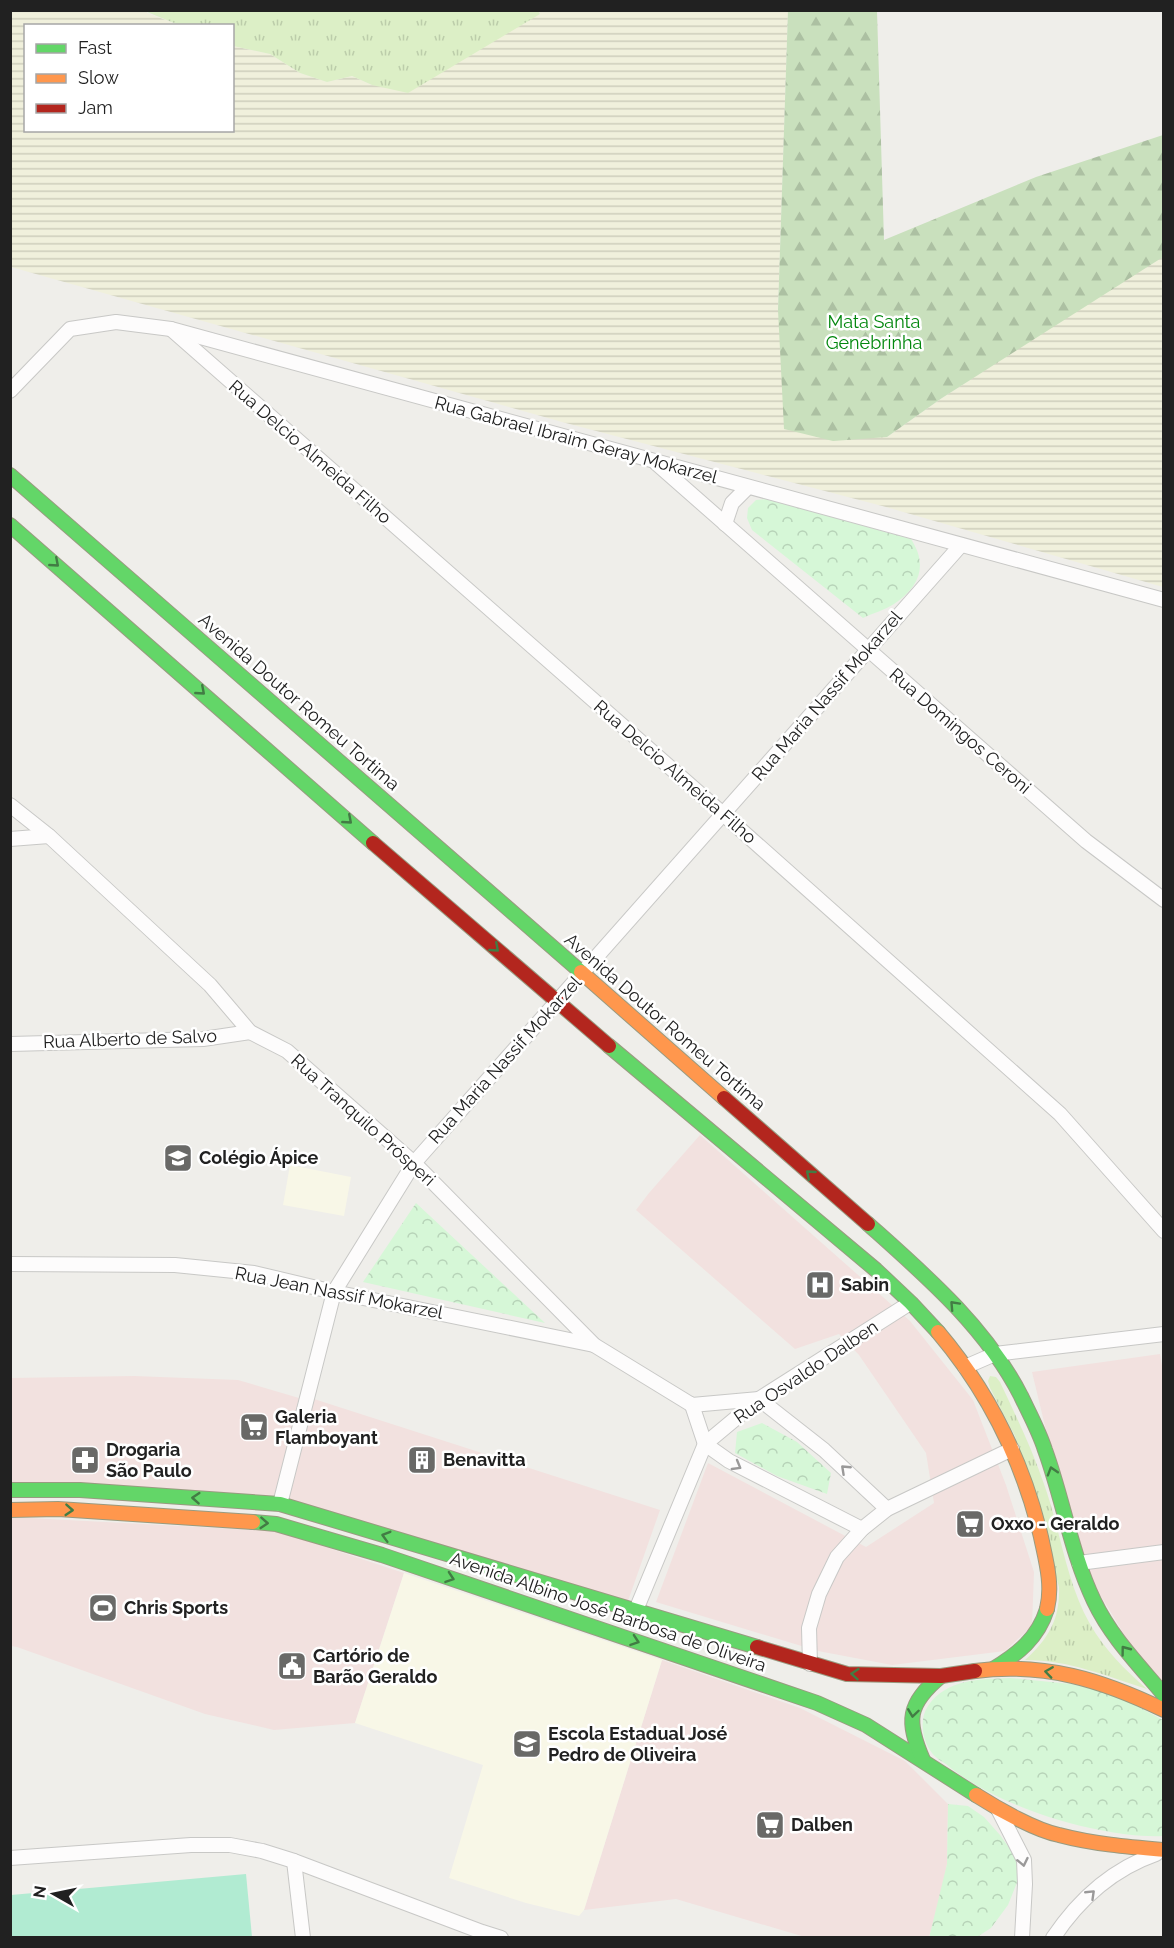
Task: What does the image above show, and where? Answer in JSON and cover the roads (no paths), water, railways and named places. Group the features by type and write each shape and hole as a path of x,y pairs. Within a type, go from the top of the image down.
{"main road":[{"name":"Avenida Doutor Romeu Tortima","path":"10,475 582,973 908,1260 956,1306 996,1354 1020,1394 1045,1449 1078,1563 1094,1601 1114,1636 1164,1695"},
{"path":"10,525 557,1002 870,1265 940,1334 988,1403 1012,1449 1028,1490 1041,1535 1048,1573 1050,1596 1045,1617 1032,1639 1014,1656 993,1668"},
{"name":"Avenida Albino José Barbosa de Oliveira","path":"10,1490 80,1490 280,1504 636,1610 688,1643 767,1684 866,1725 998,1809 1057,1835 1127,1847 1164,1850"},
{"name":"Avenida Albino José Barbosa de Oliveira","path":"10,1510 58,1509 276,1524 688,1643 810,1664 847,1674 941,1676 993,1668 1033,1669 1072,1675 1125,1691 1164,1710"},
{"path":"923,1760 916,1744 911,1720 915,1701 925,1688 941,1676"}],"street":[{"name":"Rua Gabrael Ibraim Geray Mokarzel","path":"10,391 70,329 116,322 171,330 1164,600"},
{"name":"Rua Delcio Almeida Filho","path":"171,330 723,814 1060,1114 1164,1231"},
{"name":"Rua Domingos Ceroni","path":"653,461 1086,841 1164,900"},
{"path":"725,524 732,503 748,487"},
{"name":"Rua Maria Nassif Mokarzel","path":"280,1504 334,1292 414,1163 960,545"},
{"name":"Rua Tranquilo Prósperi","path":"10,805 49,836 210,985 250,1032 287,1051 414,1163 594,1345 692,1406"},
{"path":"10,839 49,836"},
{"name":"Rua Alberto de Salvo","path":"10,1044 203,1038 250,1032"},
{"name":"Rua Jean Nassif Mokarzel","path":"10,1264 175,1265 254,1274 594,1345"},
{"name":"Rua Osvaldo Dalben","path":"636,1610 705,1443 759,1399 910,1303"},
{"path":"965,1367 996,1354 1164,1334"},
{"path":"862,1529 729,1461 705,1443 692,1406 759,1399 824,1450 887,1509"},
{"path":"810,1664 809,1628 819,1594 837,1557 862,1529 887,1509 1012,1449"},
{"path":"1078,1563 1164,1552"},
{"path":"998,1809 1024,1860 1022,1938"},
{"path":"10,1858 191,1845 230,1845 262,1851 294,1861 483,1935 501,1938"},
{"path":"1053,1938 1067,1917 1117,1871 1164,1850"},
{"path":"294,1861 303,1938"}],"place":[{"name":"Colégio Ápice","path":"178,1158"},
{"name":"Sabin","path":"820,1285"},
{"name":"Galeria Flamboyant","path":"254,1427"},
{"name":"Drogaria São Paulo","path":"85,1460"},
{"name":"Benavitta","path":"422,1460"},
{"name":"Oxxo - Geraldo","path":"970,1524"},
{"name":"Chris Sports","path":"103,1608"},
{"name":"Cartório de Barão Geraldo","path":"292,1666"},
{"name":"Escola Estadual José Pedro de Oliveira","path":"527,1744"},
{"name":"Dalben","path":"770,1825"}],"park label":[{"name":"Mata Santa Genebrinha","path":"874,332"}]}
